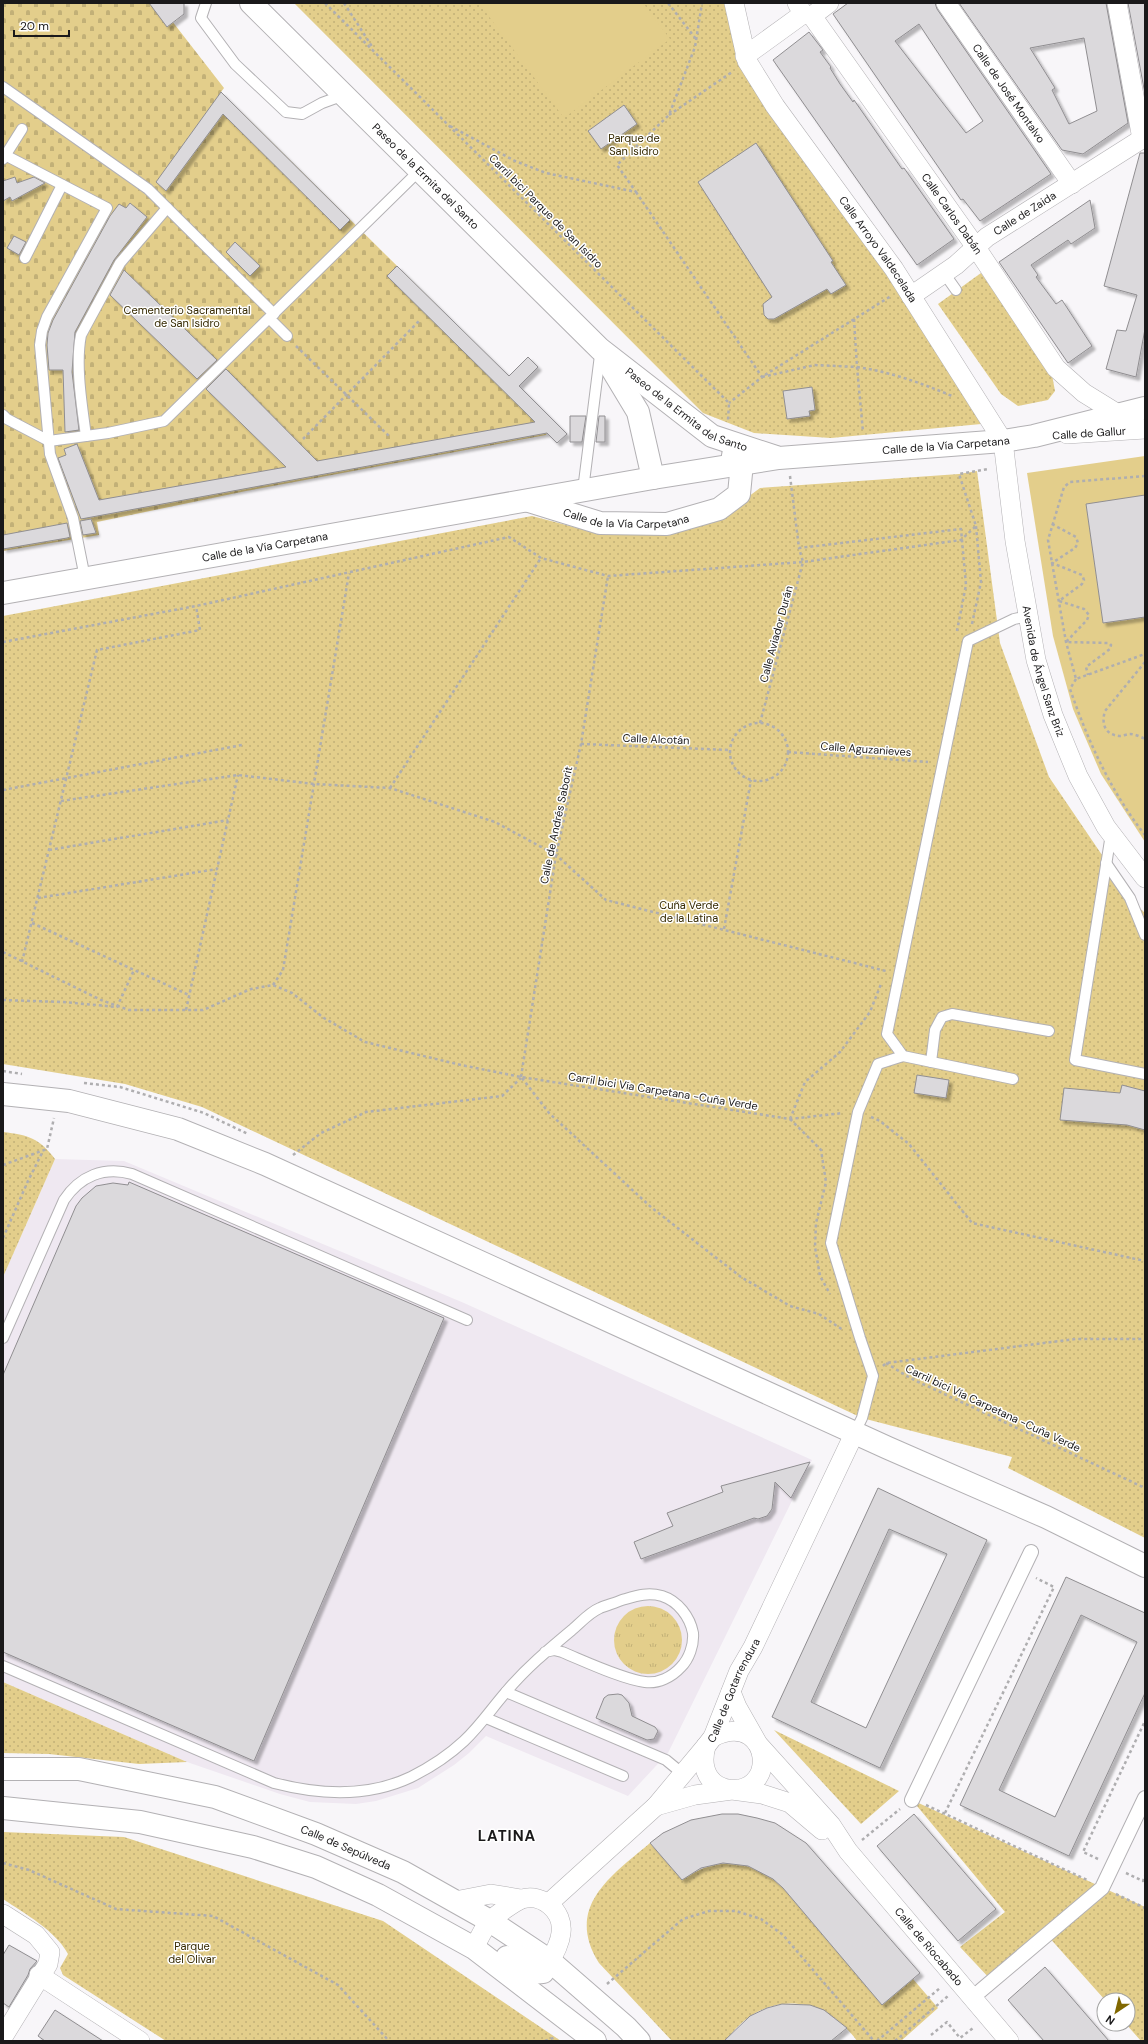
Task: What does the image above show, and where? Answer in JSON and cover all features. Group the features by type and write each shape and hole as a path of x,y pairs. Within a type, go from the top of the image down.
{"street":[{"name":"Paseo de la Ermita del Santo","path":"251,3 600,349 720,438 783,458"},
{"path":"734,3 744,61"},
{"path":"744,61 804,11 829,3"},
{"name":"Calle de José Montalvo","path":"946,3 1072,184"},
{"path":"1117,3 1144,138"},
{"name":"Calle Carlos Dabán","path":"804,11 975,246 1056,368 1084,393 1118,414"},
{"name":"Calle Arroyo Valdecelada","path":"744,61 894,269 1004,441"},
{"name":"Calle de Zaida","path":"911,296 956,265 975,246 987,237 1144,138"},
{"name":"Paseo de la Ermita del Santo","path":"600,349 638,412 653,478"},
{"name":"Calle de la Vía Carpetana","path":"3,593 742,463 783,458 1004,441 1034,436 1145,408"},
{"name":"Calle de Gallur","path":"1034,436 1145,429"},
{"path":"720,438 742,463"},
{"name":"Avenida de Ángel Sanz Briz","path":"1004,441 1015,541 1028,616 1036,660 1053,715 1078,776 1106,827 1145,878"},
{"name":"Calle de la Vía Carpetana","path":"526,500 600,523 667,524 719,509 739,494 742,463"},
{"path":"3,1094 58,1100 178,1129 265,1164 855,1432 1046,1517 1145,1566"},
{"name":"Calle de Gotarrendura","path":"549,1903 656,1806 709,1742 739,1671 752,1647 855,1432"},
{"path":"912,1800 1031,1552"},
{"name":"Calle de Riocabado","path":"731,1692 736,1707 758,1744 831,1825 855,1846 972,1998 1009,2041"},
{"path":"732,1730 742,1732 751,1737 758,1744 762,1752 761,1771 749,1786 732,1790 720,1788 710,1780 704,1770 703,1758 709,1742 722,1732 732,1730"},
{"name":"Calle de Sepúlveda","path":"3,1769 79,1769 214,1797 316,1834 403,1872 490,1921 550,1961 639,2041"},
{"name":"Calle de Riocabado","path":"656,1806 695,1795 732,1790 762,1794 790,1803 855,1846"},
{"path":"972,1998 1102,1888 1145,1798"},
{"path":"3,1808 140,1822 253,1847 316,1866 364,1888 474,1948 595,2041"},
{"path":"455,1901 491,1894 521,1899 535,1897 549,1903 557,1916 562,1931 558,1945 550,1961 543,1972 536,1974 527,1971 491,1946 474,1948"},
{"path":"474,1948 490,1921 521,1899"},
{"path":"3,1914 36,1935 50,1952 48,1964 39,1975 7,2038"},
{"path":"39,1975 140,2041"}],"lane":[{"path":"206,3 201,18 235,64 286,112 302,114 322,103 344,95"},
{"path":"3,87 148,189 272,317 287,336"},
{"path":"22,129 4,156 107,208 63,286 42,331 40,345 50,454 73,518 85,578"},
{"path":"3,415 6,419 50,441 86,436 164,421 272,317 355,231 420,170"},
{"path":"25,258 62,185"},
{"path":"86,436 82,406 79,346 82,335 120,263 167,208"},
{"path":"944,273 956,290"},
{"path":"583,490 600,349"},
{"path":"903,1056 887,1034 968,641 1014,619 1028,616"},
{"path":"1111,833 1075,1060 1145,1074"},
{"path":"1106,863 1130,898 1145,935"},
{"path":"931,1062 935,1030 942,1017 952,1014 1049,1031"},
{"path":"855,1432 862,1418 873,1376 831,1243 858,1112 878,1064 903,1056 1013,1079"},
{"path":"3,1338 64,1200 76,1184 92,1175 112,1170 132,1174 467,1320"},
{"path":"3,1666 274,1783 314,1792 352,1792 374,1790 410,1777 431,1765 464,1742 486,1718 506,1692 545,1652 599,1608 639,1595 653,1594 667,1598 680,1606 688,1619 693,1634 692,1649 685,1663 675,1674 661,1681 646,1682 631,1678 562,1652 554,1650 545,1652"},
{"path":"506,1692 666,1760 683,1774"},
{"path":"486,1718 623,1776"}],"path":[{"name":"Carril bici Parque de San Isidro","path":"325,3 729,403"},
{"path":"344,3 375,52"},
{"path":"668,3 696,40"},
{"path":"669,115 696,40 702,3"},
{"path":"744,61 669,115 617,165 762,377"},
{"path":"447,124 515,161 546,173 636,192"},
{"path":"720,438 729,403 762,377 888,298"},
{"path":"854,319 865,452"},
{"path":"303,439 420,320"},
{"path":"287,336 389,436"},
{"path":"762,377 815,365 857,367 910,379 954,397 968,385"},
{"path":"783,458 799,548 803,562"},
{"path":"968,641 981,582 976,526 959,474 1006,466"},
{"path":"1076,680 1066,642 1048,540 1064,487 1070,482 1145,476"},
{"path":"1052,524 1076,537 1078,543 1075,548 1052,564"},
{"path":"3,642 196,606 509,537 541,558 608,576 803,562 961,540 976,526"},
{"path":"799,548 960,529 966,585 956,639"},
{"path":"390,788 541,558"},
{"name":"Calle Aviador Durán","path":"760,723 803,562"},
{"path":"1052,564 1082,575 1084,580 1082,584 1059,601"},
{"path":"3,1000 63,1002 145,1011 203,1010 251,989 273,984 283,970 349,573"},
{"name":"Calle de Andrés Saborit","path":"521,1077 556,855 581,744 608,576"},
{"path":"1059,601 1084,610 1089,615 1087,620 1066,642"},
{"path":"22,962 97,650 200,630 196,606"},
{"path":"1066,642 1108,643 1111,645 1110,649 1086,667 1088,675"},
{"path":"1145,654 1076,680 1070,689 1083,725 1106,776 1145,835"},
{"path":"1145,662 1105,712 1102,720 1104,728 1110,733 1120,736 1131,734 1145,739"},
{"path":"760,723 773,727 783,736 788,752 785,765 777,776 760,782 742,776 735,769 731,760 730,750 732,741 743,728 760,723"},
{"name":"Calle Alcotán","path":"581,744 730,750"},
{"path":"3,790 242,745"},
{"name":"Calle Aguzanieves","path":"788,752 943,763"},
{"path":"186,1010 188,995 238,775"},
{"path":"61,801 238,775 314,784 390,788 495,822 556,855 606,900 900,975"},
{"path":"724,929 751,780"},
{"path":"49,850 228,820"},
{"path":"38,898 217,869"},
{"path":"32,923 188,995"},
{"path":"3,952 117,1007"},
{"path":"831,1295 820,1276 815,1247 816,1223 826,1182 821,1150 790,1119 805,1082 840,1052 870,1012 887,972 888,964"},
{"path":"117,1007 134,970"},
{"name":"Carril bici Vía Carpetana -Cuña Verde","path":"273,984 292,993 324,1018 365,1042 461,1065 521,1077 790,1119 858,1112"},
{"path":"3,1071 26,1075"},
{"path":"286,1152 293,1155 320,1133 366,1112 502,1096 521,1077 549,1113 652,1208 741,1277 790,1306 818,1314 847,1333"},
{"path":"81,1082 120,1087 204,1113 252,1136"},
{"path":"3,1165 47,1149 58,1100"},
{"path":"858,1112 880,1120 909,1144 972,1224 1145,1261"},
{"path":"3,1238 43,1150"},
{"name":"Carril bici Vía Carpetana -Cuña Verde","path":"860,1338 886,1363 910,1378 1145,1488"},
{"path":"873,1376 886,1363 1076,1339 1145,1339"},
{"path":"945,1813 1054,1586 1022,1571"},
{"path":"1145,1722 1083,1852 1143,1881 1145,1876"},
{"path":"855,1846 912,1800 945,1813 1145,1908"},
{"path":"3,1863 29,1870 116,1909 213,1916 338,1985 389,2041"},
{"path":"608,1984 683,1919 709,1911 736,1911 761,1920 783,1935 875,2041 940,1987"},
{"path":"895,2041 948,1996"},
{"path":"931,2035 947,2022 960,2038 972,2028"},
{"path":"545,2041 558,2036 556,2041"}],"shaded area":[{"path":"55,1159 124,1161 464,1303 812,1460 668,1753 628,1796 486,1736 454,1765 418,1788 376,1801 356,1804 310,1802 280,1794 187,1762 3,1682 3,1277"}],"green space":[{"name":"Cementerio Sacramental de San Isidro","path":"3,3 158,3 224,88 221,92 552,419 546,435 246,491 97,522 99,535 3,551"},
{"name":"Parque de San Isidro","path":"294,3 736,3 745,56 992,423 831,438 754,433 703,413"},
{"path":"479,3 643,3 670,39 564,118"},
{"path":"981,273 1052,375 1055,391 1048,400 1018,406 1001,394 938,304"},
{"path":"1145,456 1145,842 1101,774 1073,709 1053,636 1027,473"},
{"name":"Cuña Verde de la Latina","path":"977,471 1000,643 1049,777 1136,905 1145,913 1145,1538 1008,1468 1012,1457 862,1418 202,1107 125,1084 3,1064 3,616 532,516 604,535 713,523 760,488 959,474"},
{"path":"3,1132 26,1136 38,1142 44,1146 55,1159 3,1277"},
{"path":"648,1606 661,1609 672,1616 679,1627 682,1640 679,1653 672,1664 661,1671 648,1674 635,1671 624,1664 617,1653 614,1640 617,1627 624,1616 635,1609"},
{"path":"3,1682 187,1762 139,1764 49,1754 3,1753"},
{"path":"774,1730 899,1791 861,1824"},
{"path":"912,1800 1145,1907 1145,2041 1141,2041 1133,2032 1136,2032 1136,1992 1098,1992 1047,1935 992,1981 960,1947 1005,1912"},
{"name":"Parque del Olivar","path":"3,1832 124,1837 383,1921 561,2041 166,2041 63,1975 60,1968 68,1954 62,1945 48,1930 3,1899"},
{"path":"650,1843 682,1880 695,1872 721,1864 747,1866 759,1871 771,1878 783,1888 882,2005 913,1979 938,2008 901,2041 857,2041 843,2025 827,2013 809,2006 792,2004 774,2006 756,2013 740,2024 726,2041 672,2041 599,1963 590,1943 587,1925 589,1909 597,1894 607,1881"}],"building":[{"path":"149,3 184,3 184,14 167,27"},
{"path":"848,3 935,3 937,9 1051,174 980,221 963,199 961,200 833,14","holes":["919,24 983,121 966,133 895,41"]},
{"path":"959,3 1106,3 1128,123 1083,154 1062,150","holes":["1084,38 1097,111 1069,124 1052,90 1055,88 1030,48"]},
{"path":"1128,3 1145,3 1145,94"},
{"path":"809,32 823,50 820,52 831,67 830,68 840,84 853,102 854,100 902,169 904,168 954,239 917,265 773,60"},
{"path":"221,92 350,220 340,230 223,114 166,191 156,182"},
{"path":"624,105 637,124 601,149 588,131"},
{"path":"756,143 833,261 831,262 846,285 831,294 827,289 774,319 768,319 764,315 763,304 772,297 698,182"},
{"path":"1140,153 1145,153 1145,329 1136,377 1106,369 1117,330 1126,331 1137,295 1104,286"},
{"path":"15,177 17,183 34,177 45,183 12,201 10,197 3,201 3,181"},
{"path":"1090,200 1095,228 1071,244 1068,240 1031,265 1038,275 1036,277 1056,304 1062,300 1092,346 1068,363 999,262"},
{"path":"130,203 147,217 114,260 75,332 72,372 79,430 65,432 63,370 49,370 47,345 48,333 53,320 110,216 119,204 126,208"},
{"path":"14,236 26,242 19,255 7,248"},
{"path":"235,242 260,266 250,276 226,252"},
{"path":"397,266 509,376 528,357 538,367 519,386 567,434 557,443 547,433 81,519 58,458 66,455 64,449 77,444 99,500 286,467 206,389 226,369 317,461 535,422 387,276"},
{"path":"124,270 217,360 197,379 110,295"},
{"path":"812,387 815,410 809,411 810,416 787,419 783,391"},
{"path":"570,416 586,416 582,442 570,442"},
{"path":"599,416 605,416 605,442 596,442"},
{"path":"1145,495 1145,617 1103,623 1086,504"},
{"path":"91,519 96,533 83,535 80,521"},
{"path":"67,523 70,537 3,549 3,535"},
{"path":"917,1075 949,1080 946,1098 914,1093"},
{"path":"1122,1085 1145,1091 1145,1130 1127,1125 1060,1120 1064,1088 1120,1093"},
{"path":"129,1182 444,1318 254,1761 3,1652 3,1375 76,1206 82,1198 96,1186 113,1183 128,1185"},
{"path":"810,1462 791,1498 775,1482 772,1509 767,1516 758,1519 754,1518 641,1559 634,1542 673,1526 667,1513 723,1492 721,1486"},
{"path":"878,1488 987,1540 880,1768 772,1717","holes":["889,1529 947,1554 866,1728 811,1702"]},
{"path":"1066,1577 1145,1613 1145,1693 1069,1856 960,1805","holes":["1081,1615 1137,1642 1055,1817 999,1790"]},
{"path":"608,1695 622,1695 629,1703 632,1716 655,1727 658,1731 654,1739 647,1740 596,1718 604,1698"},
{"path":"722,1814 738,1814 775,1823 806,1843 920,1973 882,2005 783,1888 773,1879 748,1866 723,1863 701,1868 682,1880 650,1843 663,1833 691,1820"},
{"path":"914,1814 996,1909 958,1941 877,1846"},
{"path":"9,1945 37,1961 30,1969 9,2007 3,2003 3,1955"},
{"path":"1045,1967 1096,2026 1096,2032 1101,2032 1109,2041 1044,2041 1008,2000"},
{"path":"782,2004 810,2005 824,2010 847,2028 831,2041 724,2041 750,2016 767,2008"},
{"path":"55,2010 103,2041 45,2041 38,2036"}],"district":[{"name":"LATINA","path":"507,1836"}]}
